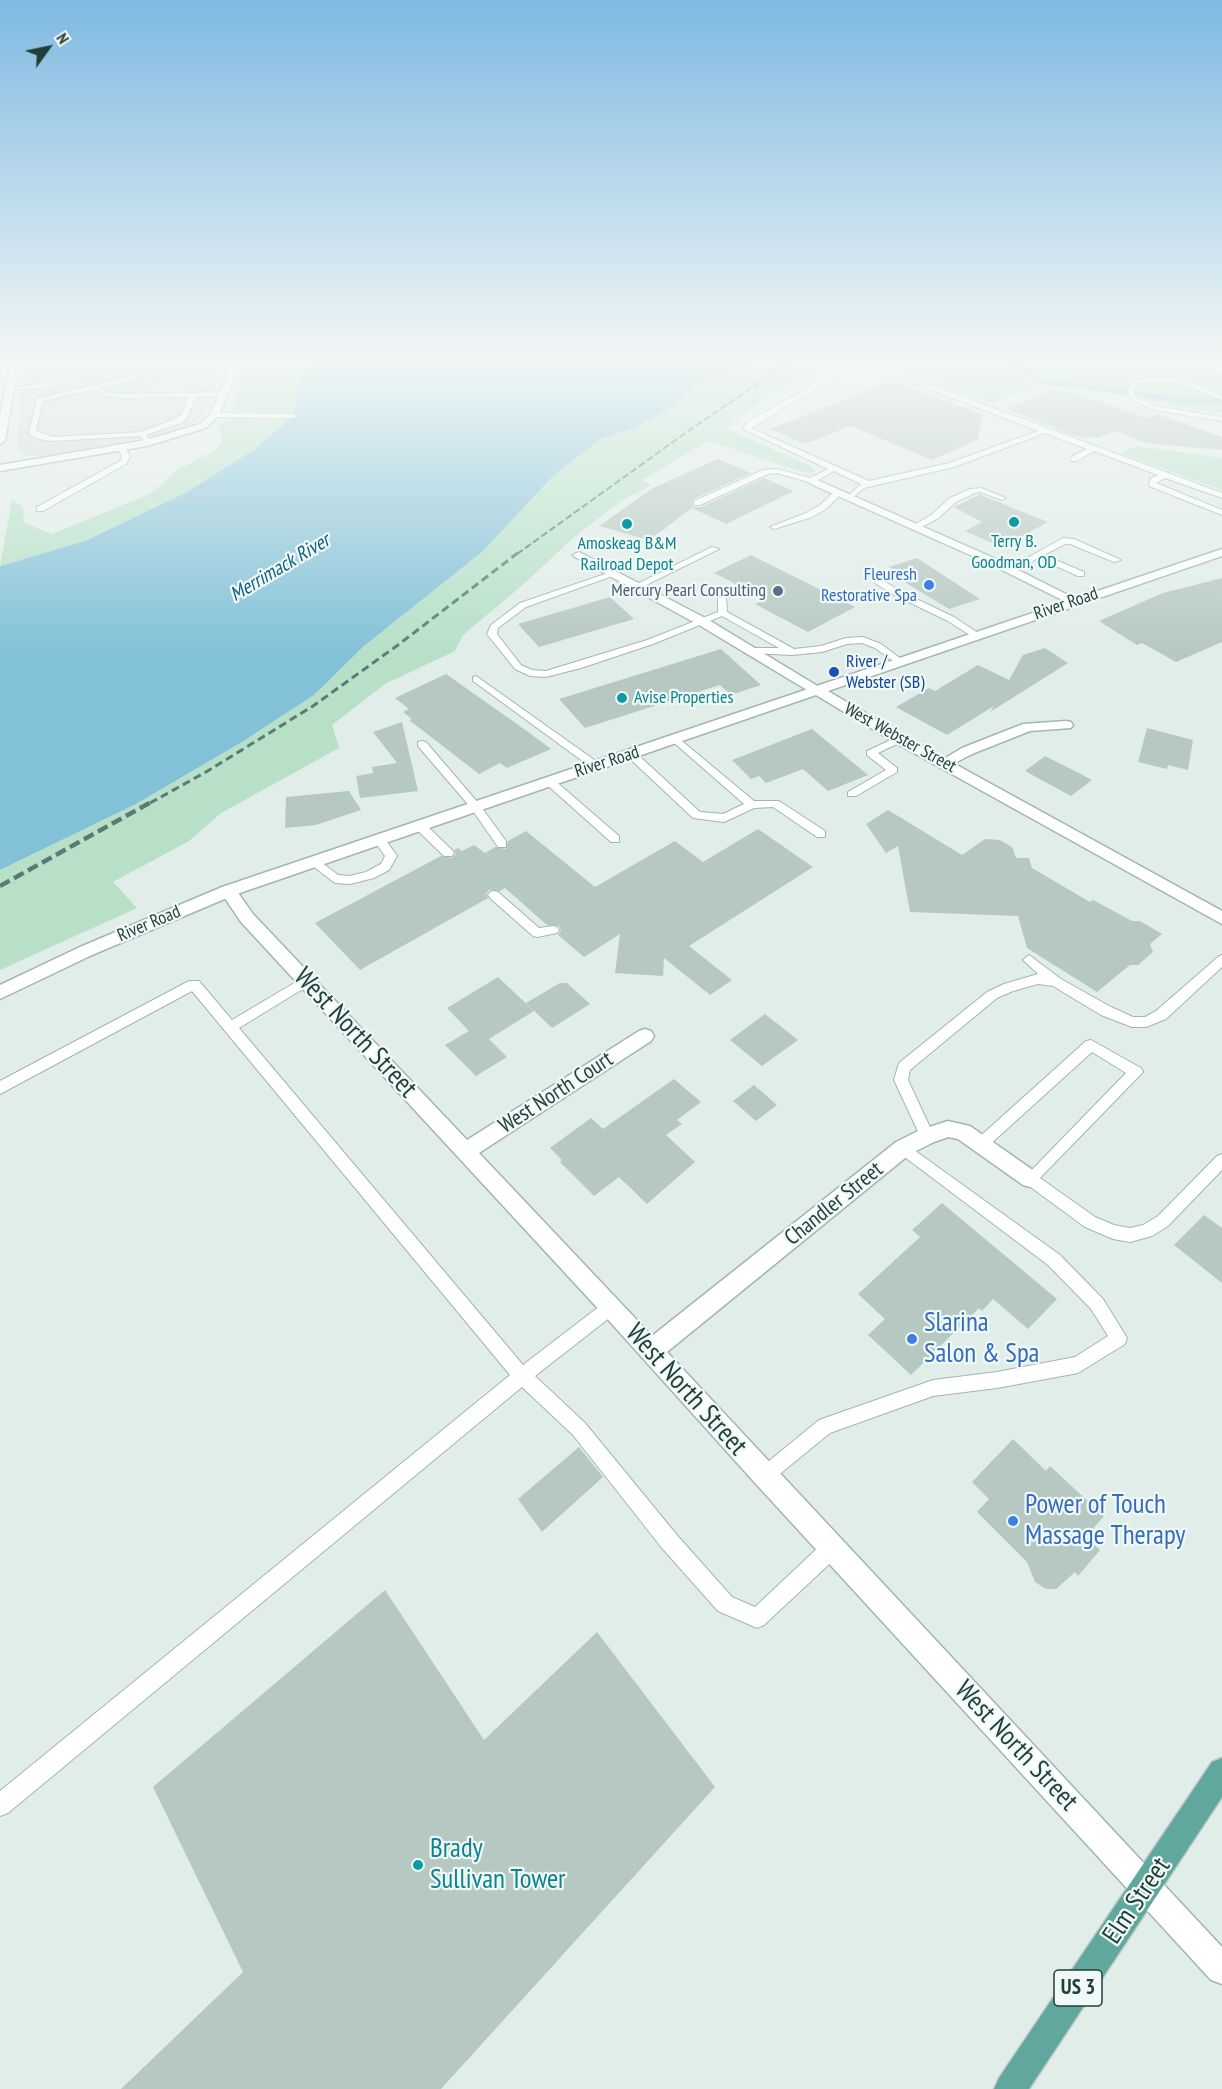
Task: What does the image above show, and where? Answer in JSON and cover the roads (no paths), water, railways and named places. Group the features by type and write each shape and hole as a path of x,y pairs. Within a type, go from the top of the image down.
{"main road":[{"name":"Elm Street","path":"1010,2089 1222,1772"}],"street":[{"path":"0,468 58,458"},
{"path":"812,482 1074,601"},
{"name":"River Road","path":"0,993 86,951 228,891 1222,552"},
{"name":"West Webster Street","path":"579,555 752,650 899,739 1222,918"},
{"path":"944,763 967,751 1029,727 1066,725"},
{"name":"West North Street","path":"228,891 247,918 611,1307 764,1476 1222,1970"},
{"name":"West North Court","path":"466,1151 645,1036"},
{"name":"Chandler Street","path":"651,1351 903,1148 927,1136 948,1129 963,1132 1030,1179"}],"lane":[{"path":"40,509 123,462 125,458"},
{"path":"812,458 868,484"},
{"path":"850,498 855,491 868,484 951,465 969,458"},
{"path":"1120,458 1222,496"},
{"path":"697,503 766,472 777,471 812,482 832,469 830,466"},
{"path":"1165,475 1153,481 1152,484 1222,513"},
{"path":"915,527 933,517 953,500 973,491 981,490 1002,498"},
{"path":"774,527 809,515 823,507 838,493"},
{"path":"1010,570 1063,541 1071,541 1117,560"},
{"path":"637,586 715,549"},
{"path":"1037,555 1081,574"},
{"path":"614,574 523,606 502,619 494,627 492,634 518,667 530,673 546,674 578,666 723,614"},
{"path":"878,581 897,593 951,619 976,635"},
{"path":"722,596 723,614"},
{"path":"723,614 792,652"},
{"path":"752,650 792,652 822,649 863,640 878,646 899,661"},
{"path":"476,679 596,766"},
{"path":"676,739 752,805"},
{"path":"852,794 893,770 871,753 899,739"},
{"path":"422,744 475,806 502,844"},
{"path":"631,754 697,815 724,818 752,805 775,803 821,834"},
{"path":"549,781 615,839"},
{"path":"419,825 448,853"},
{"path":"312,861 335,879 350,880 370,875 385,867 391,856 379,838"},
{"path":"494,895 537,933 553,930"},
{"path":"1029,960 1056,982 1106,1011 1132,1022 1146,1022 1161,1015 1222,960"},
{"path":"927,1136 901,1080 904,1066 992,995 1009,987 1038,979 1056,982"},
{"path":"230,1027 306,981"},
{"path":"0,1088 194,984 522,1376 579,1429 669,1541 726,1604 757,1618 832,1548"},
{"path":"981,1144 1091,1045 1136,1072 1030,1179 1090,1222 1113,1232 1130,1235 1147,1231 1163,1221 1222,1160"},
{"path":"764,1476 825,1426 933,1388 997,1380 1078,1365 1119,1338 1097,1304 1054,1260 903,1148"},
{"path":"0,1805 522,1376 611,1307"}],"water":[{"name":"Merrimack River","path":"240,458 575,458 555,474 482,552 364,646 314,695 242,742 136,804 0,870 0,566 85,541 187,492"}],"railway":[{"path":"517,554 650,458"},
{"path":"150,803 206,772 313,706 398,645 519,552"},
{"path":"0,886 153,801"}],"place":[{"name":"Terry B. Goodman, OD","path":"1014,522"},
{"name":"Amoskeag B&M Railroad Depot","path":"627,524"},
{"name":"Fleuresh Restorative Spa","path":"929,585"},
{"name":"Mercury Pearl Consulting","path":"778,591"},
{"name":"River / Webster (SB)","path":"834,672"},
{"name":"Avise Properties","path":"622,698"},
{"name":"Slarina Salon & Spa","path":"912,1339"},
{"name":"Power of Touch Massage Therapy","path":"1013,1521"},
{"name":"Brady Sullivan Tower","path":"418,1865"}]}
